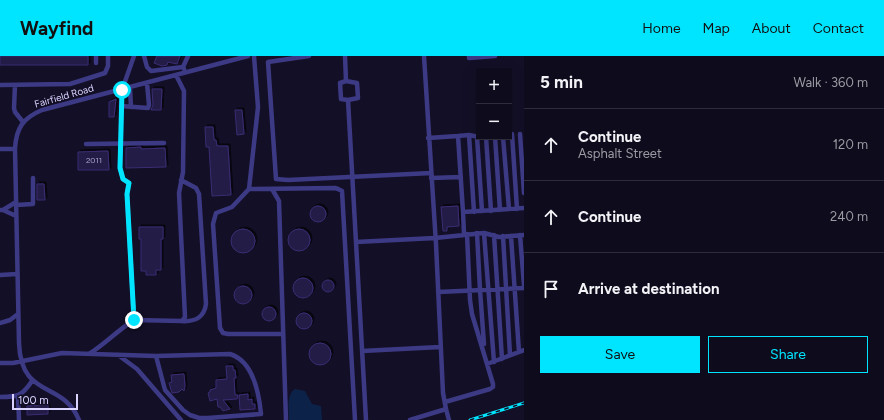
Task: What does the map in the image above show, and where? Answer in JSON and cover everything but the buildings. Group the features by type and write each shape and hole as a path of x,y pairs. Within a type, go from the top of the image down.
{"street":[{"path":"96,56 96,63"},
{"path":"0,85 70,84 105,73 108,66 108,56"},
{"path":"134,56 122,90 120,144 120,168 123,179 129,183 127,194 134,320"},
{"path":"144,56 151,71 183,66"},
{"path":"185,73 183,66 188,56"},
{"name":"Fairfield Road","path":"24,122 30,116 42,110 130,88 239,57 248,56"},
{"path":"254,56 258,107 249,188 232,207 216,213 213,224 220,328 223,333 228,334 284,334"},
{"path":"309,56 268,62 276,180 352,177 461,177"},
{"path":"345,56 346,81"},
{"path":"424,56 443,393 449,420"},
{"path":"469,57 495,56"},
{"path":"176,75 184,91 183,172 179,193 185,317 181,321"},
{"path":"346,81 357,83 358,98 348,100 341,99 340,83 346,81"},
{"path":"121,106 148,108 149,105 146,83"},
{"path":"15,85 14,108 15,112 24,122 20,128 15,149 20,360 26,373 32,381 67,402 72,407 79,420"},
{"path":"130,88 132,107"},
{"path":"348,100 366,420"},
{"path":"522,134 524,193"},
{"path":"428,138 469,135 476,137"},
{"path":"469,135 474,212"},
{"path":"445,402 492,388 493,384 472,314 458,136"},
{"path":"478,140 482,211"},
{"path":"486,140 491,211"},
{"path":"495,140 500,210"},
{"path":"503,140 509,209"},
{"path":"511,140 517,209"},
{"path":"86,144 164,143"},
{"path":"0,149 15,149"},
{"path":"2,210 16,203 33,204 33,178"},
{"path":"89,354 98,349 119,330 134,320 187,322 199,318 204,312 206,304 199,194 196,188 182,180"},
{"path":"249,188 334,188 342,191 355,420"},
{"path":"272,189 279,201 286,420"},
{"path":"463,212 524,208"},
{"path":"2,210 16,216"},
{"path":"356,242 435,238 477,233 503,236 522,235 524,286 506,289 438,292"},
{"path":"477,233 485,354"},
{"path":"484,233 494,362"},
{"path":"494,235 502,359"},
{"path":"503,236 510,355"},
{"path":"487,364 522,351 511,236"},
{"path":"0,275 17,274"},
{"path":"0,323 10,320 18,314"},
{"path":"362,351 440,347"},
{"path":"0,363 8,363 62,353 156,356 230,354 242,361 253,380 261,414 208,418 199,418 190,415 183,410 165,390 156,356"},
{"path":"118,355 137,369 181,420"},
{"path":"0,397 18,396 27,390 32,381"},
{"path":"18,396 19,420"},
{"path":"410,420 446,408"}],"water":[{"path":"295,389 305,391 312,404 321,406 322,420 289,420 289,399 292,391"}],"railway":[{"path":"470,420 524,403"}],"route":[{"path":"122,90 120,168 123,179 129,183 127,194 134,320"}]}
